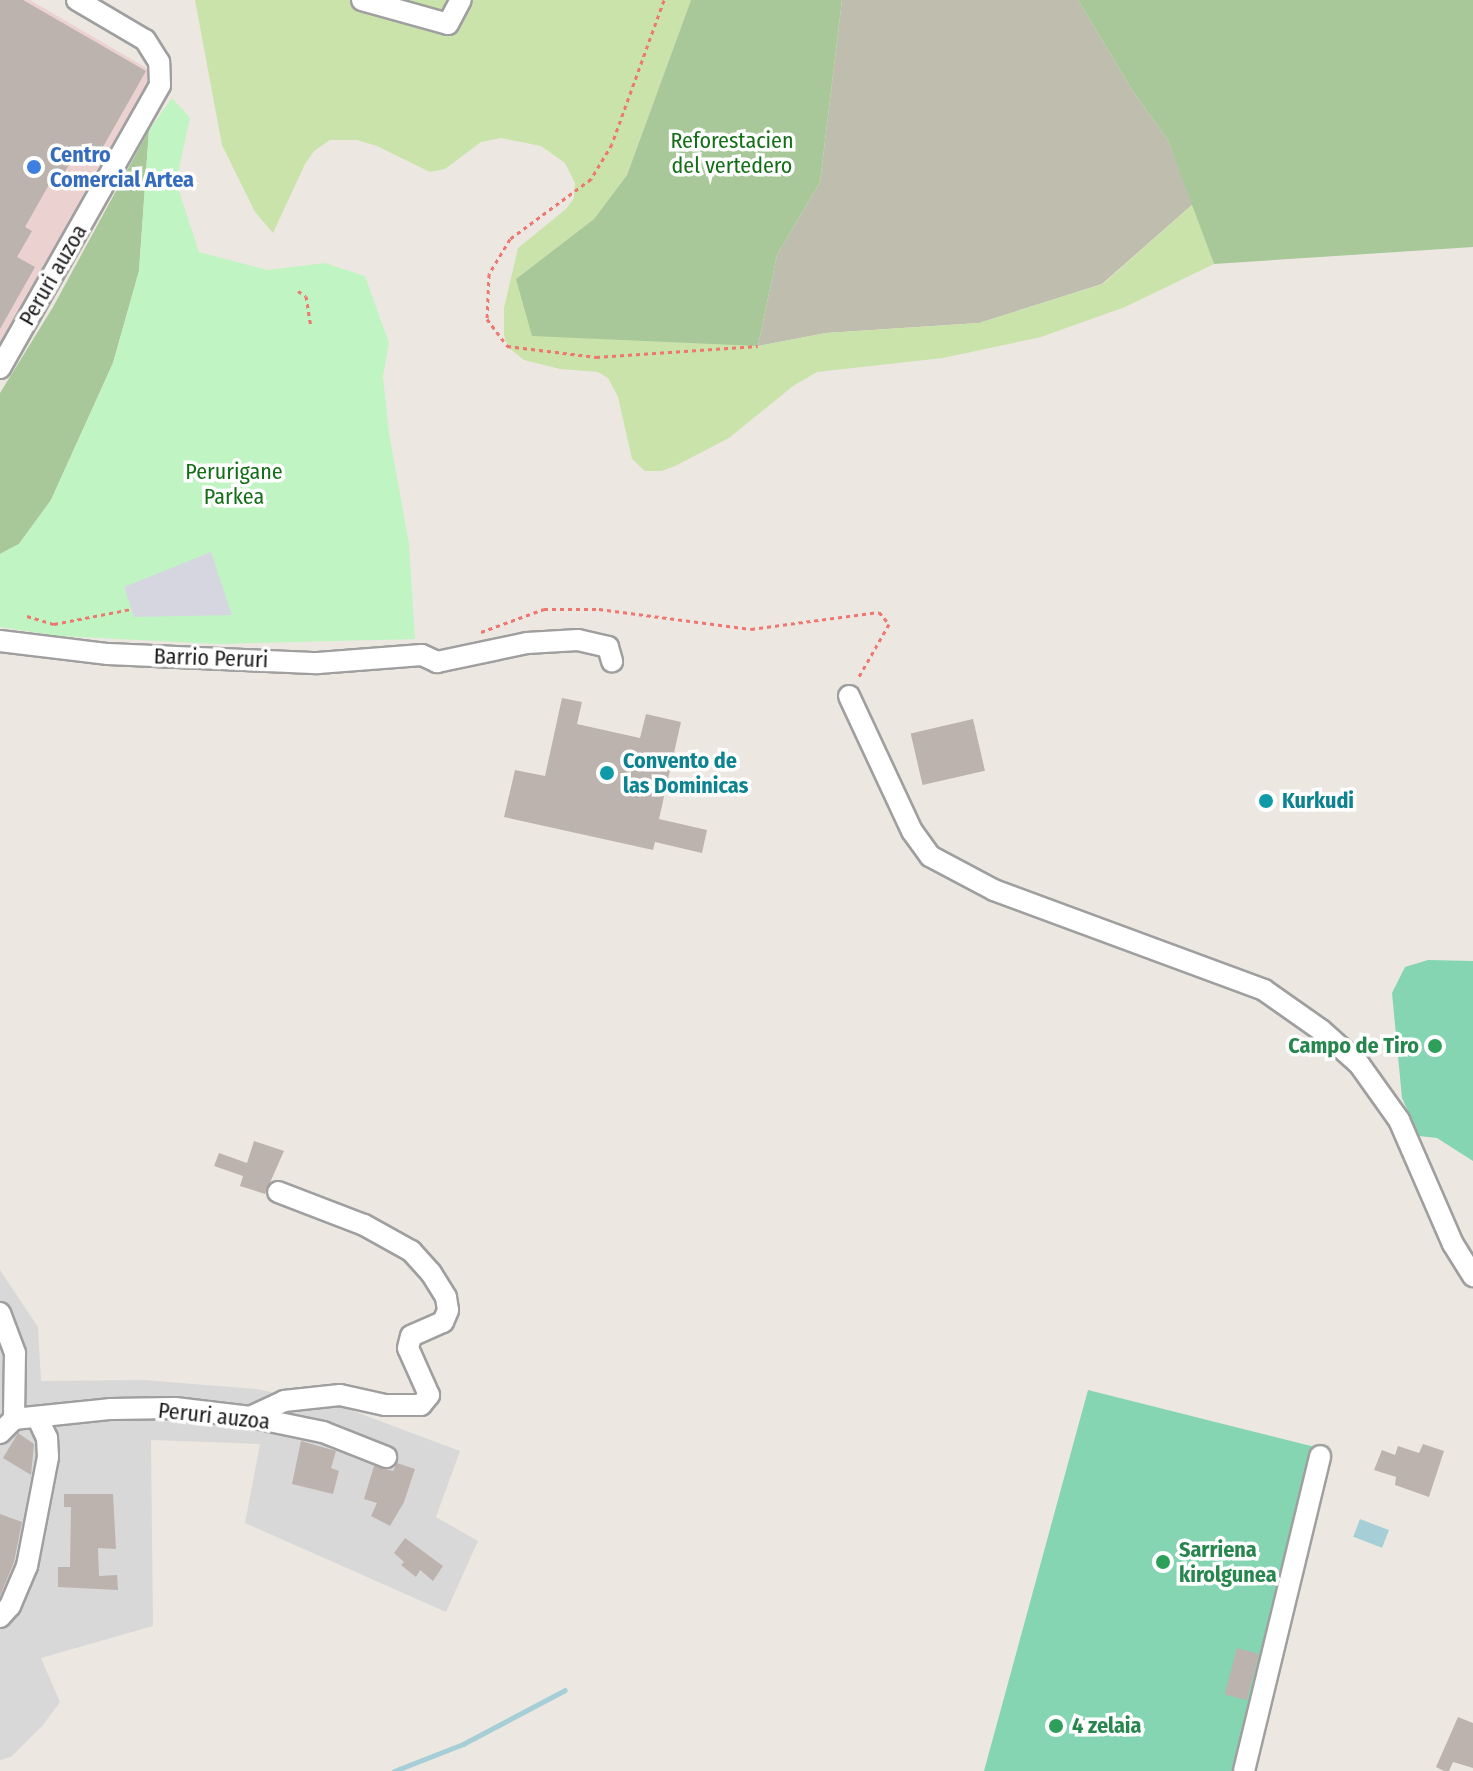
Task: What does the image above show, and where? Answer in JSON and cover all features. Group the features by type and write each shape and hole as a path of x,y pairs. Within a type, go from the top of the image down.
{"street":[{"name":"Peruri auzoa","path":"0,368 160,85 159,62 145,40 77,0"},
{"path":"362,0 448,24 461,0"},
{"name":"Barrio Peruri","path":"0,641 108,654 318,663 422,655 437,662 527,643 578,640 608,647 612,661"},
{"path":"849,696 912,831 930,856 994,890 1264,990 1321,1030 1359,1064 1399,1120 1453,1244 1473,1276"},
{"path":"250,1417 284,1401 340,1395 385,1405 421,1405 429,1395 408,1348 411,1336 443,1322 448,1310 446,1297 431,1273 411,1251 364,1225 278,1192"},
{"name":"Peruri auzoa","path":"0,1313 15,1353 7,1426 37,1417 111,1409 175,1408 250,1417 323,1432 386,1457"},
{"path":"0,1617 10,1606 27,1566 48,1457 47,1438 37,1417"},
{"path":"1244,1771 1320,1456"}],"path":[{"path":"664,0 612,144 591,179 510,239 489,274 487,319 507,346 596,357 758,346"},
{"path":"298,291 306,296 311,328"},
{"path":"27,616 54,624 131,609"},
{"path":"476,634 544,609 599,609 751,629 879,612 889,624 849,696"}],"shaded area":[{"name":"Centro Comercial Artea","path":"0,0 30,0 155,73 0,354"},
{"path":"842,0 1078,0 1134,93 1168,140 1193,204 1102,284 979,323 826,333 758,346 777,255 820,182"},
{"path":"211,552 232,615 134,617 124,587"},
{"path":"0,1270 38,1327 41,1381 144,1380 257,1389 345,1408 460,1451 436,1517 478,1541 446,1612 245,1523 260,1444 151,1440 153,1626 41,1658 60,1702 43,1725 11,1757 0,1760"}],"green space":[{"path":"195,0 691,0 627,175 594,219 516,279 758,346 826,333 979,323 1103,284 1193,204 1214,264 1125,307 1041,337 943,358 817,372 793,386 729,438 675,466 662,471 645,471 632,459 618,397 608,378 598,372 560,369 524,360 508,347 504,335 504,308 518,248 566,209 574,198 575,183 565,163 541,146 501,138 481,142 445,169 430,172 377,146 357,140 330,140 314,151 305,164 273,233 255,212 222,145"},
{"name":"Reforestacien del vertedero","path":"691,0 842,0 820,182 777,255 758,346 532,336 516,279 594,219 627,175"},
{"path":"1078,0 1473,0 1473,247 1214,264 1168,140 1134,93"},
{"name":"Perurigane Parkea","path":"172,98 190,118 176,182 199,252 267,270 325,263 365,276 389,343 383,376 389,433 409,544 415,639 219,644 59,636 0,627 0,554 19,544 51,500 113,363 139,271 149,130"},
{"path":"149,130 139,271 113,363 51,500 19,544 0,554 0,393 53,307"},
{"name":"Campo de Tiro","path":"1428,960 1473,961 1473,1161 1437,1138 1419,1136 1402,1098 1392,993 1405,967"},
{"name":"Sarriena kirolgunea","path":"1088,1390 1315,1447 1234,1768 1242,1771 984,1771"}],"water":[{"path":"1360,1519 1389,1530 1382,1548 1353,1537"}],"building":[{"name":"Centro Comercial Artea","path":"0,0 23,0 146,71 95,161 77,151 62,177 55,174 25,227 32,231 17,257 35,267 0,329"},
{"name":"Convento de las Dominicas","path":"562,698 582,702 577,724 640,738 646,714 681,722 659,819 707,830 702,853 655,842 653,850 504,817 515,770 545,776"},
{"path":"973,719 985,771 923,785 911,733"},
{"path":"254,1141 284,1151 265,1194 240,1186 243,1176 214,1166 219,1153 247,1163"},
{"path":"18,1433 34,1444 31,1475 3,1458"},
{"path":"301,1441 336,1451 331,1468 339,1471 333,1494 292,1484"},
{"path":"1423,1444 1444,1451 1429,1497 1395,1485 1396,1477 1374,1470 1382,1450 1395,1455 1398,1446 1419,1453"},
{"path":"397,1463 415,1469 404,1502 390,1526 371,1516 377,1503 364,1499 374,1466 393,1471"},
{"path":"64,1494 113,1494 116,1549 98,1548 99,1576 117,1575 118,1590 58,1587 58,1567 70,1567 71,1507 64,1507"},
{"path":"0,1514 22,1522 14,1562 0,1596"},
{"path":"405,1538 443,1566 433,1581 420,1570 416,1577 401,1565 404,1562 394,1553"},
{"path":"1237,1648 1259,1654 1247,1700 1225,1694"},
{"path":"1458,1717 1473,1723 1473,1768 1453,1762 1449,1771 1444,1771 1436,1767"}],"waterway":[{"path":"394,1771 463,1744 565,1690"}],"place":[{"name":"Centro Comercial Artea","path":"34,167"},
{"name":"Convento de las Dominicas","path":"607,773"},
{"name":"Kurkudi","path":"1266,801"},
{"name":"Campo de Tiro","path":"1435,1046"},
{"name":"Sarriena kirolgunea","path":"1163,1562"},
{"name":"4 zelaia","path":"1056,1726"}]}
